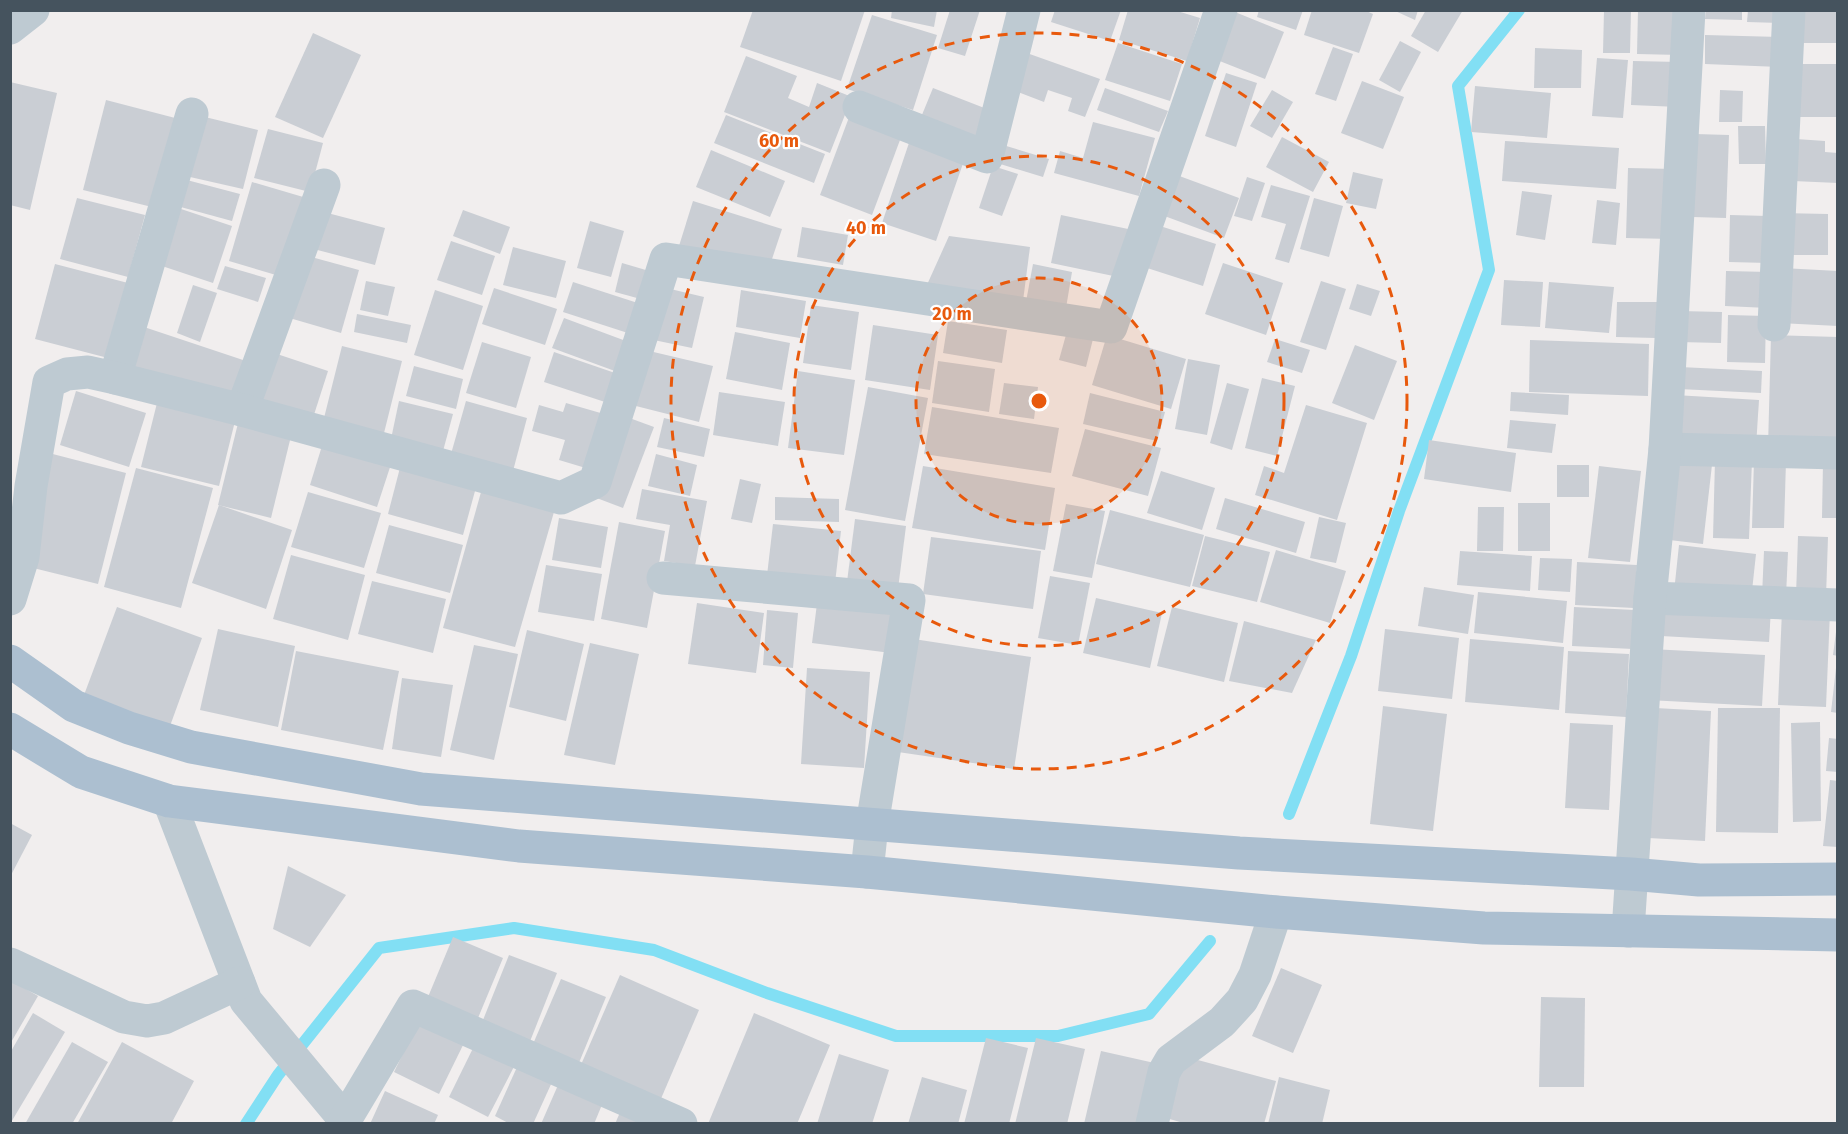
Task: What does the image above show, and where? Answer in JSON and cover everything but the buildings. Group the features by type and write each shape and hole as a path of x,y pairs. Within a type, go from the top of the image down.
{"main road":[{"path":"10,662 74,706 129,728 191,747 421,789 1239,853 1631,874 1699,880 1838,879"},
{"path":"10,729 81,772 169,801 519,846 867,872 1276,912 1484,928 1838,935"}],"street":[{"path":"10,28 33,10"},
{"path":"859,107 987,157 1024,10"},
{"path":"10,599 23,557 21,479 48,382 67,374 88,372 115,378 242,410 561,498 594,482 666,259 1111,327 1221,10"},
{"path":"1628,931 1650,598 1665,449 1689,10"},
{"path":"1774,325 1789,10"},
{"path":"115,378 192,114"},
{"path":"242,410 324,185"},
{"path":"1665,449 1838,453"},
{"path":"663,578 909,600 872,825 867,872"},
{"path":"1650,598 1838,604"},
{"path":"169,801 243,992 345,1122 412,1006 681,1124"},
{"path":"1152,1124 1164,1072 1171,1060 1222,1022 1242,1000 1255,975 1276,912"},
{"path":"10,964 124,1017 147,1021 164,1018 243,992"}],"waterway":[{"path":"1289,814 1351,656 1399,511 1489,270 1458,86 1519,10"},
{"path":"246,1124 278,1075 379,948 514,928 654,950 767,993 896,1036 1058,1036 1149,1014 1210,941"}]}
